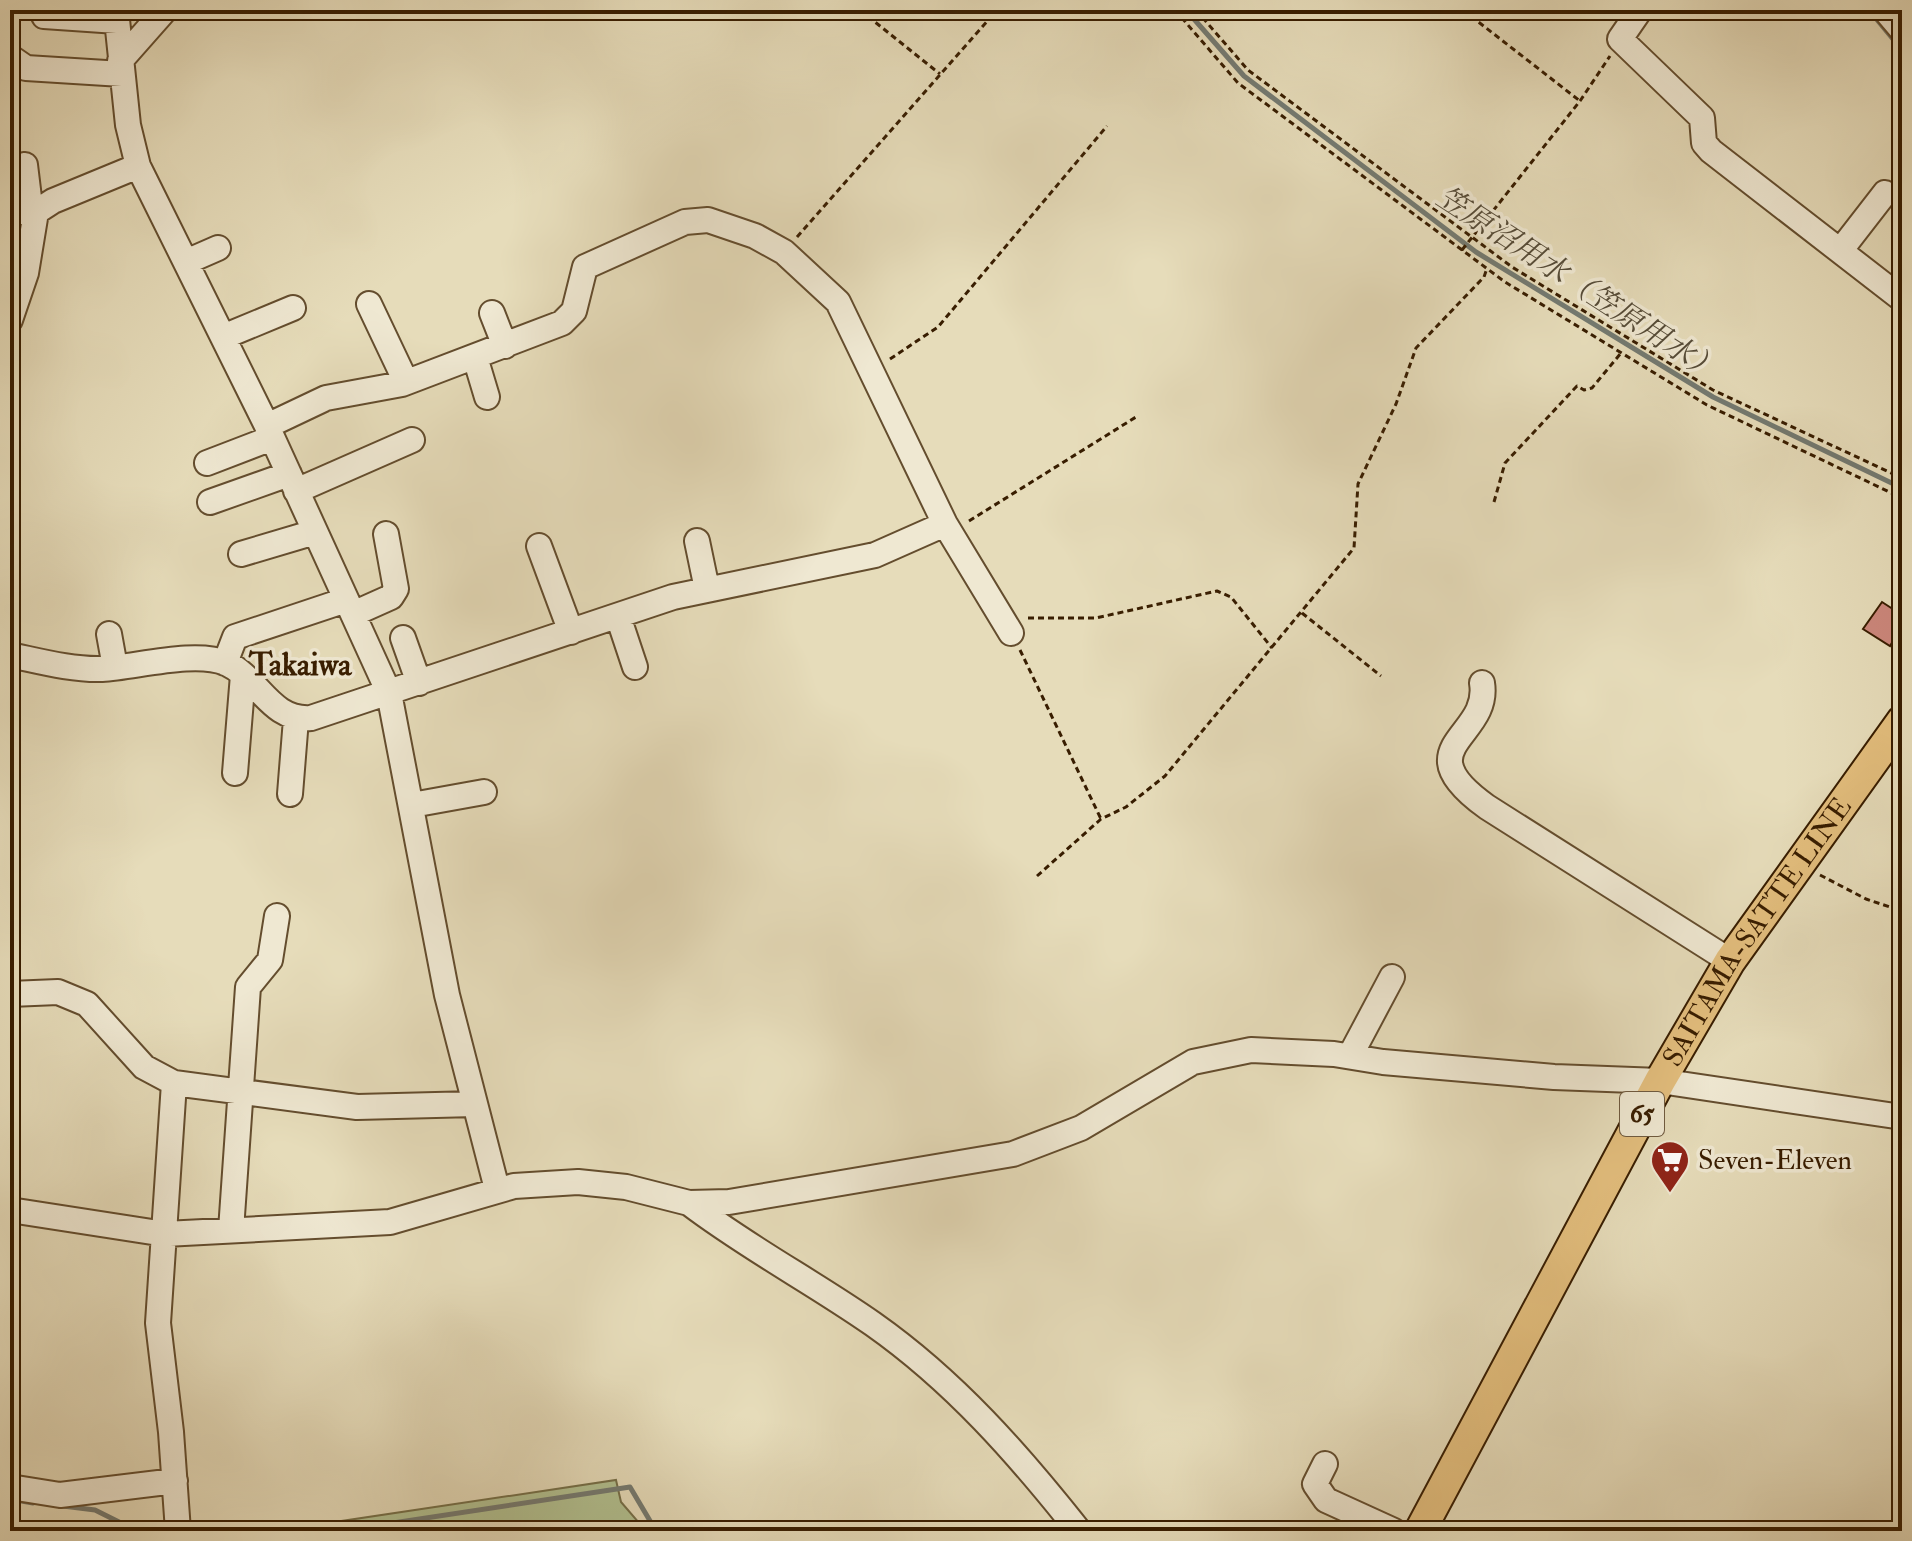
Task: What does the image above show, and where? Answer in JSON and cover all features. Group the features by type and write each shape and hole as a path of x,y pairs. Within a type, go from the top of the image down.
{"main road":[{"name":"SAITAMA-SATTE LINE","path":"1420,1531 1660,1081 1730,961 1902,721"}],"street":[{"path":"121,67 165,10"},
{"path":"1640,10 1620,39 1702,118 1704,143 1711,151 1902,299"},
{"path":"1885,10 1902,30"},
{"path":"44,16 117,15 128,125 138,166 270,432 389,693 447,995 497,1189"},
{"path":"10,57 26,68 121,67"},
{"path":"10,320 26,273 36,212 29,198 25,165"},
{"path":"10,212 36,212 53,201 138,166"},
{"path":"1840,251 1885,193"},
{"path":"207,463 270,432 326,398 406,382 562,323 574,311 585,267 685,222 708,220 755,236 784,252 838,302 948,528 1007,627"},
{"path":"186,262 218,248"},
{"path":"369,304 406,382"},
{"path":"223,337 293,308"},
{"path":"492,313 505,346"},
{"path":"475,357 487,397"},
{"path":"210,502 292,482 412,440"},
{"path":"10,655 52,664 115,667 203,658 234,669 273,706 296,719 389,693 707,589 875,555 948,528"},
{"path":"241,554 315,532"},
{"path":"235,773 235,637 391,597 396,589 386,534"},
{"path":"697,541 707,589"},
{"path":"539,546 571,632"},
{"path":"618,616 635,667"},
{"path":"109,634 115,667"},
{"path":"403,638 419,683"},
{"path":"1482,683 1480,705 1457,738 1450,758 1451,774 1459,784 1487,807 1730,961"},
{"path":"290,794 296,719"},
{"path":"412,805 484,792"},
{"path":"231,1230 248,987 270,960 277,916"},
{"path":"1350,1056 1392,977"},
{"path":"10,994 58,992 87,1004 144,1067 174,1083 357,1107 475,1104"},
{"path":"10,1210 165,1234 390,1222 497,1189 578,1182 626,1187 689,1203 729,1202 1013,1154 1081,1128 1193,1062 1251,1050 1350,1056 1539,1075 1660,1081 1902,1117"},
{"path":"174,1083 158,1323 178,1531"},
{"path":"689,1203 731,1235 873,1323 940,1376 1005,1440 1079,1531"},
{"path":"1325,1464 1315,1484 1326,1500 1394,1531"},
{"path":"10,1487 60,1495 175,1481"}],"path":[{"path":"860,10 940,74"},
{"path":"784,252 997,10"},
{"path":"1175,10 1238,83 1487,268 1707,405 1902,498"},
{"path":"1196,10 1248,70 1512,267 1713,390 1902,478"},
{"path":"1463,10 1580,101"},
{"path":"1462,250 1580,101 1620,39"},
{"path":"873,370 938,327 1107,126"},
{"path":"1037,876 1101,819 1126,807 1165,776 1302,613 1356,543 1358,484 1396,404 1416,348 1484,277 1487,268"},
{"path":"1494,502 1505,463 1577,386 1584,390 1592,388 1621,353"},
{"path":"948,528 1136,417"},
{"path":"1101,819 1007,627 1096,618 1217,591 1231,597 1272,648"},
{"path":"1302,613 1381,676"},
{"path":"1799,862 1866,899 1902,911"}],"green space":[{"path":"616,1480 621,1502 646,1531 312,1531 315,1525"}],"building":[{"path":"1882,602 1902,615 1902,626 1890,646 1863,629"}],"waterway":[{"name":"笠原沼用水（笠原用水）","path":"1186,10 1244,76 1476,252 1713,397 1902,488"},
{"path":"1869,10 1902,50"},
{"path":"340,1531 630,1487 656,1531"},
{"path":"10,1499 33,1503"},
{"path":"63,1506 95,1510 119,1522 122,1531"}],"place":[{"name":"Seven-Eleven","path":"1670,1194"}],"district":[{"name":"Takaiwa","path":"300,665"}]}
